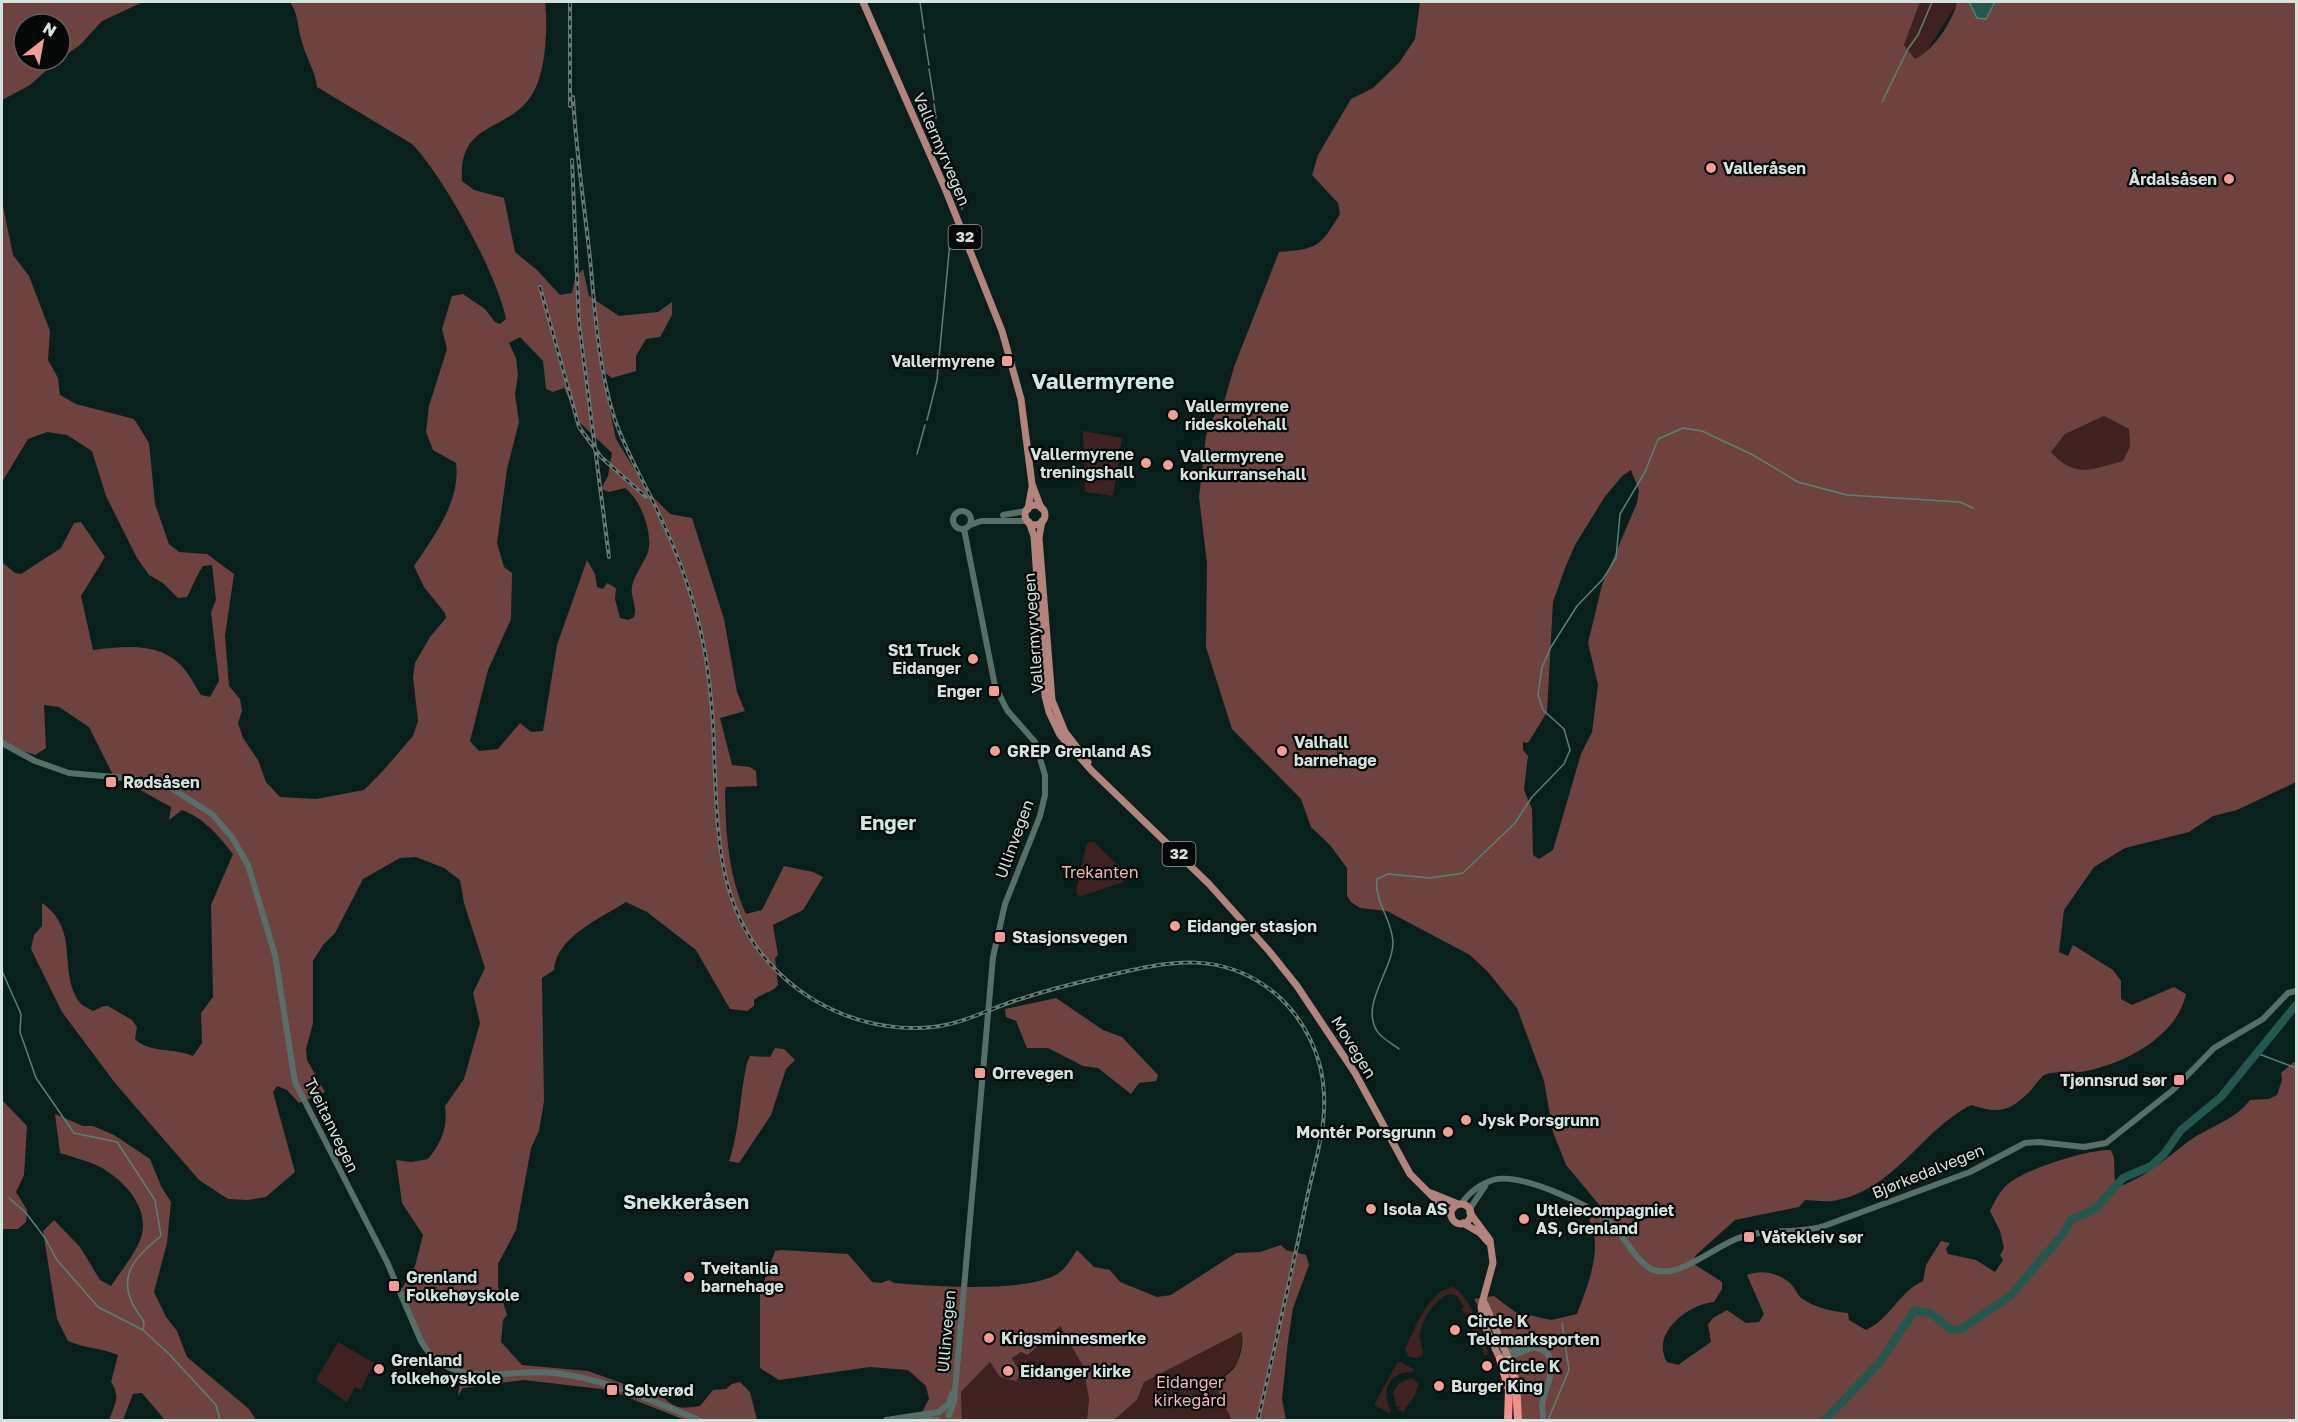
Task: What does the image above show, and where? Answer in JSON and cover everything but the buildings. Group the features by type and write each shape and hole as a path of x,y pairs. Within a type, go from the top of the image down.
{"highway":[{"path":"1505,1357 1510,1401 1508,1420"},
{"path":"1505,1357 1516,1383 1517,1420"},
{"path":"1506,1379 1512,1389 1517,1420"}],"main road":[{"name":"Vallermyrvegen","path":"863,2 948,196 1002,331 1022,399 1032,484 1045,514 1040,538 1050,707"},
{"name":"Vallermyrvegen","path":"1032,484 1027,510 1028,521 1034,536 1050,707"},
{"path":"970,525 970,515 1007,515 1034,506 1041,508"},
{"name":"Ullinvegen","path":"949,1418 954,1402 989,994 998,926 1040,816 1045,795 1045,774 1035,742 1007,710 995,686 964,530 955,526 953,518 960,511 970,515"},
{"path":"964,530 981,521 1028,521 1036,525 1042,522"},
{"name":"Movegen","path":"1050,707 1065,732 1104,782 1191,866 1251,929 1298,986 1383,1120 1410,1174 1451,1215"},
{"name":"Tveitanvegen","path":"2,743 62,771 80,775 136,779 171,788 212,814 232,837 248,865 275,955 290,1058 298,1091 377,1243 421,1341 431,1356 442,1365 460,1372 543,1372 585,1378 699,1420"},
{"name":"Bjørkedalvegen","path":"1487,1183 1505,1179 1522,1182 1584,1205 1611,1223 1641,1261 1654,1271 1674,1271 1747,1235 1797,1232 1824,1226 1970,1172 2025,1143 2039,1142 2084,1148 2106,1143 2173,1090 2214,1048 2263,1019 2288,993 2296,991"},
{"path":"1451,1215 1452,1210 1473,1191 1487,1183"},
{"path":"1463,1223 1468,1220 1470,1211 1487,1183"},
{"path":"1421,1187 1470,1211 1488,1235 1493,1263 1484,1289 1482,1315 1505,1357 1537,1347 1548,1355 1551,1366 1542,1397 1544,1420"},
{"name":"32","path":"1451,1215 1455,1222 1463,1223 1480,1233 1490,1244"},
{"name":"Ullinvegen","path":"940,1411 950,1401 955,1385"},
{"path":"900,1419 940,1411 949,1418"},
{"path":"886,1420 938,1420 940,1411"}],"green space":[{"path":"1920,2 1957,2 1957,4 1924,55 1915,59 1904,45"},
{"path":"2104,416 2129,429 2130,446 2123,461 2093,469 2076,469 2068,466 2051,452 2065,434"},
{"path":"1083,431 1122,438 1113,496 1085,492"},
{"name":"Trekanten","path":"1089,842 1094,842 1128,875 1123,882 1079,897 1076,892 1086,846"},
{"path":"1453,1287 1465,1298 1470,1307 1480,1327 1488,1354 1484,1356 1479,1333 1473,1334 1469,1319 1461,1309 1464,1307 1457,1296 1450,1294 1434,1305 1423,1324 1420,1336 1422,1356 1416,1358 1408,1356 1405,1349 1423,1312 1437,1295"},
{"path":"1060,1326 1083,1366 1089,1399 1087,1420 962,1420 961,1392 990,1362 1012,1362 1015,1355 1021,1352 1029,1355"},
{"name":"Eidanger kirkegård","path":"1238,1332 1243,1335 1238,1363 1221,1378 1232,1420 1114,1420 1137,1400 1144,1382"},
{"path":"338,1342 374,1363 361,1390 355,1387 347,1402 316,1380"},
{"path":"1398,1361 1415,1370 1402,1373 1392,1379 1386,1394 1391,1410 1389,1413 1374,1405"},
{"path":"1412,1378 1419,1384 1414,1397 1403,1412 1398,1409 1401,1406 1396,1407 1393,1393 1398,1384 1407,1379 1409,1383 1408,1379"}],"shaded area":[{"path":"2,2 143,2 102,21 72,51 72,12 12,12 12,72 45,72 30,85 2,100"},
{"path":"290,2 545,2 545,49 541,73 533,93 523,106 476,137 468,147 463,161 462,181 474,190 504,198 515,252 537,270 560,295 572,293 575,278 583,269 589,296 619,316 658,312 672,302 672,315 660,337 646,339 636,356 636,371 612,378 601,370 616,439 649,493 670,514 692,518 724,619 737,692 745,711 720,718 732,765 750,767 756,771 757,786 726,787 725,792 727,839 732,869 746,914 762,910 784,866 813,872 823,877 803,910 773,925 778,955 775,958 778,985 754,1000 754,1006 747,1011 730,1009 696,950 647,912 626,902 571,938 557,958 554,970 542,978 544,1101 539,1131 531,1148 516,1230 498,1264 498,1286 507,1315 503,1320 501,1342 522,1365 588,1371 649,1393 657,1393 672,1404 685,1408 700,1406 713,1390 726,1389 740,1382 750,1392 757,1420 685,1420 609,1390 524,1380 463,1388 458,1396 461,1371 437,1357 416,1329 400,1292 415,1266 423,1235 402,1203 396,1160 411,1162 428,1159 440,1141 445,1121 445,1106 464,1079 480,1023 473,993 485,968 464,903 460,880 444,868 416,857 400,858 363,879 335,933 323,945 313,961 313,1023 306,1049 307,1060 325,1092 299,1103 287,1090 277,1086 273,1092 295,1172 266,1197 248,1200 228,1199 199,1180 115,1083 62,1012 31,949 34,935 42,926 42,903 54,914 61,925 67,949 69,975 80,1003 93,1011 108,1006 132,1020 137,1027 135,1039 147,1046 193,1056 202,1043 201,1013 213,997 211,905 233,854 217,834 190,813 182,810 169,820 171,807 113,775 89,727 59,707 44,705 46,748 35,755 2,744 2,562 15,573 21,574 61,548 74,523 81,522 105,557 81,596 93,650 132,647 157,651 179,663 201,695 210,697 219,681 211,612 216,600 212,565 203,566 187,597 178,598 163,583 149,575 137,558 106,496 92,451 67,435 47,432 28,439 2,482 2,201 13,255 29,276 50,331 48,360 58,378 60,395 76,404 134,419 149,443 155,504 169,544 179,552 207,554 234,574 225,636 229,686 240,699 242,711 238,723 243,738 258,760 266,782 280,797 316,799 364,790 413,736 418,721 413,677 415,663 430,637 446,618 445,613 424,587 414,566 444,517 454,491 456,477 456,463 433,450 426,432 429,406 447,349 442,329 452,296 463,294 485,309 495,322 500,324 506,319 492,277 468,227 425,159 412,144 317,87 300,37","holes":["520,337 543,361 546,389 553,392 564,388 579,422 612,453 608,476 601,489 609,492 625,488 631,493 641,509 647,527 648,552 632,586 635,613 634,617 628,620 620,618 615,599 616,588 607,583 603,589 597,587 595,574 587,560 557,645 543,731 531,732 520,723 498,749 479,751 470,741 488,670 511,619 512,573 504,567 497,543 507,469 519,422 515,394 518,375 516,358 509,343"]},
{"path":"1420,2 1920,2 1904,45 1915,59 1929,49 1941,35 1957,2 1969,2 1977,18 1994,7 1995,2 2296,2 2296,782 2237,810 2213,816 2189,832 2125,848 2094,867 2064,910 2059,952 2068,956 2073,945 2113,970 2121,981 2121,999 2132,1005 2174,987 2186,994 2181,1009 2161,1035 2117,1062 2081,1072 2044,1075 2024,1097 2011,1107 1990,1110 1971,1105 1936,1130 1890,1174 1854,1195 1832,1201 1805,1200 1799,1207 1735,1220 1695,1256 1694,1264 1722,1282 1722,1289 1714,1302 1693,1308 1674,1322 1664,1341 1663,1351 1667,1362 1678,1365 1711,1342 1708,1324 1713,1318 1727,1310 1746,1323 1759,1322 1764,1314 1747,1275 1752,1273 1764,1272 1787,1280 1803,1299 1825,1309 1848,1313 1849,1320 1866,1330 1882,1319 1907,1292 1923,1281 1926,1265 1941,1241 1950,1243 1946,1249 1948,1254 1976,1260 1995,1272 2003,1260 2000,1255 2004,1248 2000,1231 1990,1211 2000,1193 2016,1178 2058,1161 2111,1150 2114,1158 2115,1188 2126,1184 2154,1168 2189,1141 2237,1113 2250,1100 2269,1099 2277,1095 2282,1080 2281,1073 2294,1062 2296,1063 2296,1420 1514,1420 1509,1371 1498,1342 1474,1299 1494,1296 1515,1312 1551,1320 1577,1314 1589,1280 1594,1255 1595,1243 1589,1220 1601,1207 1566,1165 1553,1132 1544,1081 1517,1008 1488,972 1470,955 1387,911 1360,908 1351,902 1347,896 1347,868 1330,845 1311,827 1301,799 1232,729 1206,647 1207,563 1199,497 1206,436 1211,421 1225,399 1234,367 1279,252 1302,249 1317,244 1328,233 1340,214 1338,203 1312,175 1318,155 1351,99 1373,88 1399,63 1415,39","holes":["2104,416 2129,429 2130,446 2123,461 2084,470 2068,466 2051,452 2065,434","1631,470 1639,490 1637,503 1602,585 1588,643 1598,685 1592,732 1581,754 1553,850 1539,859 1533,855 1532,809 1524,790 1528,756 1523,750 1523,742 1528,743 1547,712 1553,602 1575,545 1604,498 1622,476"]},
{"path":"1969,2 1995,2 1986,19 1977,18"},
{"path":"1056,998 1103,1030 1122,1037 1158,1075 1156,1081 1139,1083 1131,1094 1098,1068 1083,1066 1048,1048 1027,1048 1016,1021 1006,1017 1005,1009"},
{"path":"775,1048 784,1049 795,1060 786,1069 771,1115 739,1163 729,1161 735,1139 747,1063 750,1056 770,1057"},
{"path":"2,1100 27,1126 24,1175 16,1192 27,1210 26,1222 18,1229 2,1229"},
{"path":"55,1114 83,1126 93,1126 114,1135 150,1159 161,1186 171,1202 167,1243 154,1292 166,1317 177,1331 187,1357 249,1409 256,1420 165,1420 142,1393 133,1394 123,1420 109,1420 116,1401 116,1392 111,1382 118,1355 68,1341 57,1319 43,1231 54,1220 80,1247 100,1280 111,1286 137,1246 142,1234 143,1223 137,1202 114,1176 96,1165 60,1153"},
{"path":"1281,1245 1286,1250 1306,1255 1309,1265 1293,1308 1288,1341 1282,1399 1286,1420 1232,1420 1223,1403 1219,1386 1221,1380 1238,1361 1242,1345 1241,1332 1144,1382 1137,1400 1114,1420 1087,1420 1089,1399 1083,1366 1060,1326 1028,1355 1021,1352 1012,1358 1020,1373 1016,1381 1000,1377 990,1362 961,1392 962,1420 908,1420 919,1418 929,1399 926,1386 908,1370 870,1367 779,1380 760,1368 760,1293 775,1251 848,1254 872,1282 881,1283 889,1280 894,1283 980,1287 1005,1286 1046,1279 1063,1270 1077,1250 1094,1267 1110,1270 1120,1282 1157,1297 1171,1295 1236,1253 1260,1252"}],"waterway":[{"path":"920,2 924,29"},
{"path":"1882,102 1908,49 1918,35 1932,2"},
{"path":"924,34 929,65"},
{"path":"929,69 934,100"},
{"path":"934,104 936,118"},
{"path":"935,123 962,209"},
{"path":"927,420 937,380 951,231"},
{"path":"917,454 925,425"},
{"path":"1399,1049 1379,1034 1373,1021 1372,1010 1375,998 1392,953 1393,942 1390,926 1380,903 1377,879 1388,874 1430,878 1463,873 1515,823 1532,797 1564,764 1570,750 1564,729 1543,710 1538,695 1542,667 1551,647 1577,606 1603,579 1616,558 1620,514 1645,472 1658,439 1683,428 1702,431 1753,455 1798,482 1847,495 1960,502 1973,508"},
{"path":"2,971 21,1014 20,1032 36,1078 74,1133 117,1142 155,1200 161,1236 137,1259 128,1277 130,1298 143,1321 143,1330"},
{"path":"1825,1420 1879,1363 1915,1310 1932,1314 1951,1330 1963,1328 2010,1296 2062,1235 2072,1219 2094,1210 2123,1178 2151,1166 2164,1154 2181,1130 2221,1097 2296,1005"},
{"path":"2259,1054 2296,1068"},
{"path":"9,1198 26,1213 45,1238 57,1260 98,1307 143,1330 170,1355 216,1405 220,1420"},
{"path":"1548,1420 1569,1370 1562,1323"}],"railway":[{"path":"570,2 570,106"},
{"path":"573,97 604,378 618,429 671,540 700,628 712,704 717,818 721,851 727,882 737,912 751,940 772,966 814,1000 863,1021 898,1027 944,1025 1060,987 1174,963 1216,965 1236,971 1257,980 1277,995 1296,1016 1311,1040 1323,1081 1324,1108 1319,1147 1258,1420"},
{"path":"572,160 579,323 609,557"},
{"path":"540,287 579,427 601,457 646,497"}],"place":[{"name":"Valleråsen","path":"1711,168"},
{"name":"Årdalsåsen","path":"2229,179"},
{"name":"Vallermyrene","path":"1007,361"},
{"name":"Vallermyrene rideskolehall","path":"1173,415"},
{"name":"Vallermyrene treningshall","path":"1146,463"},
{"name":"Vallermyrene konkurransehall","path":"1168,465"},
{"name":"St1 Truck Eidanger","path":"973,659"},
{"name":"Enger","path":"994,691"},
{"name":"GREP Grenland AS","path":"995,751"},
{"name":"Valhall barnehage","path":"1282,751"},
{"name":"Rødsåsen","path":"111,782"},
{"name":"Eidanger stasjon","path":"1175,926"},
{"name":"Stasjonsvegen","path":"1000,937"},
{"name":"Orrevegen","path":"980,1073"},
{"name":"Tjønnsrud sør","path":"2179,1080"},
{"name":"Jysk Porsgrunn","path":"1466,1120"},
{"name":"Montér Porsgrunn","path":"1448,1132"},
{"name":"Isola AS","path":"1371,1209"},
{"name":"Utleiecompagniet AS, Grenland","path":"1524,1219"},
{"name":"Våtekleiv sør","path":"1749,1237"},
{"name":"Tveitanlia barnehage","path":"689,1277"},
{"name":"Grenland Folkehøyskole","path":"394,1286"},
{"name":"Circle K Telemarksporten","path":"1455,1330"},
{"name":"Krigsminnesmerke","path":"989,1338"},
{"name":"Circle K","path":"1487,1366"},
{"name":"Grenland folkehøyskole","path":"379,1369"},
{"name":"Eidanger kirke","path":"1008,1371"},
{"name":"Burger King","path":"1439,1386"},
{"name":"Sølverød","path":"612,1390"}],"district":[{"name":"Vallermyrene","path":"1103,381"},
{"name":"Enger","path":"888,823"},
{"name":"Snekkeråsen","path":"686,1202"}]}
